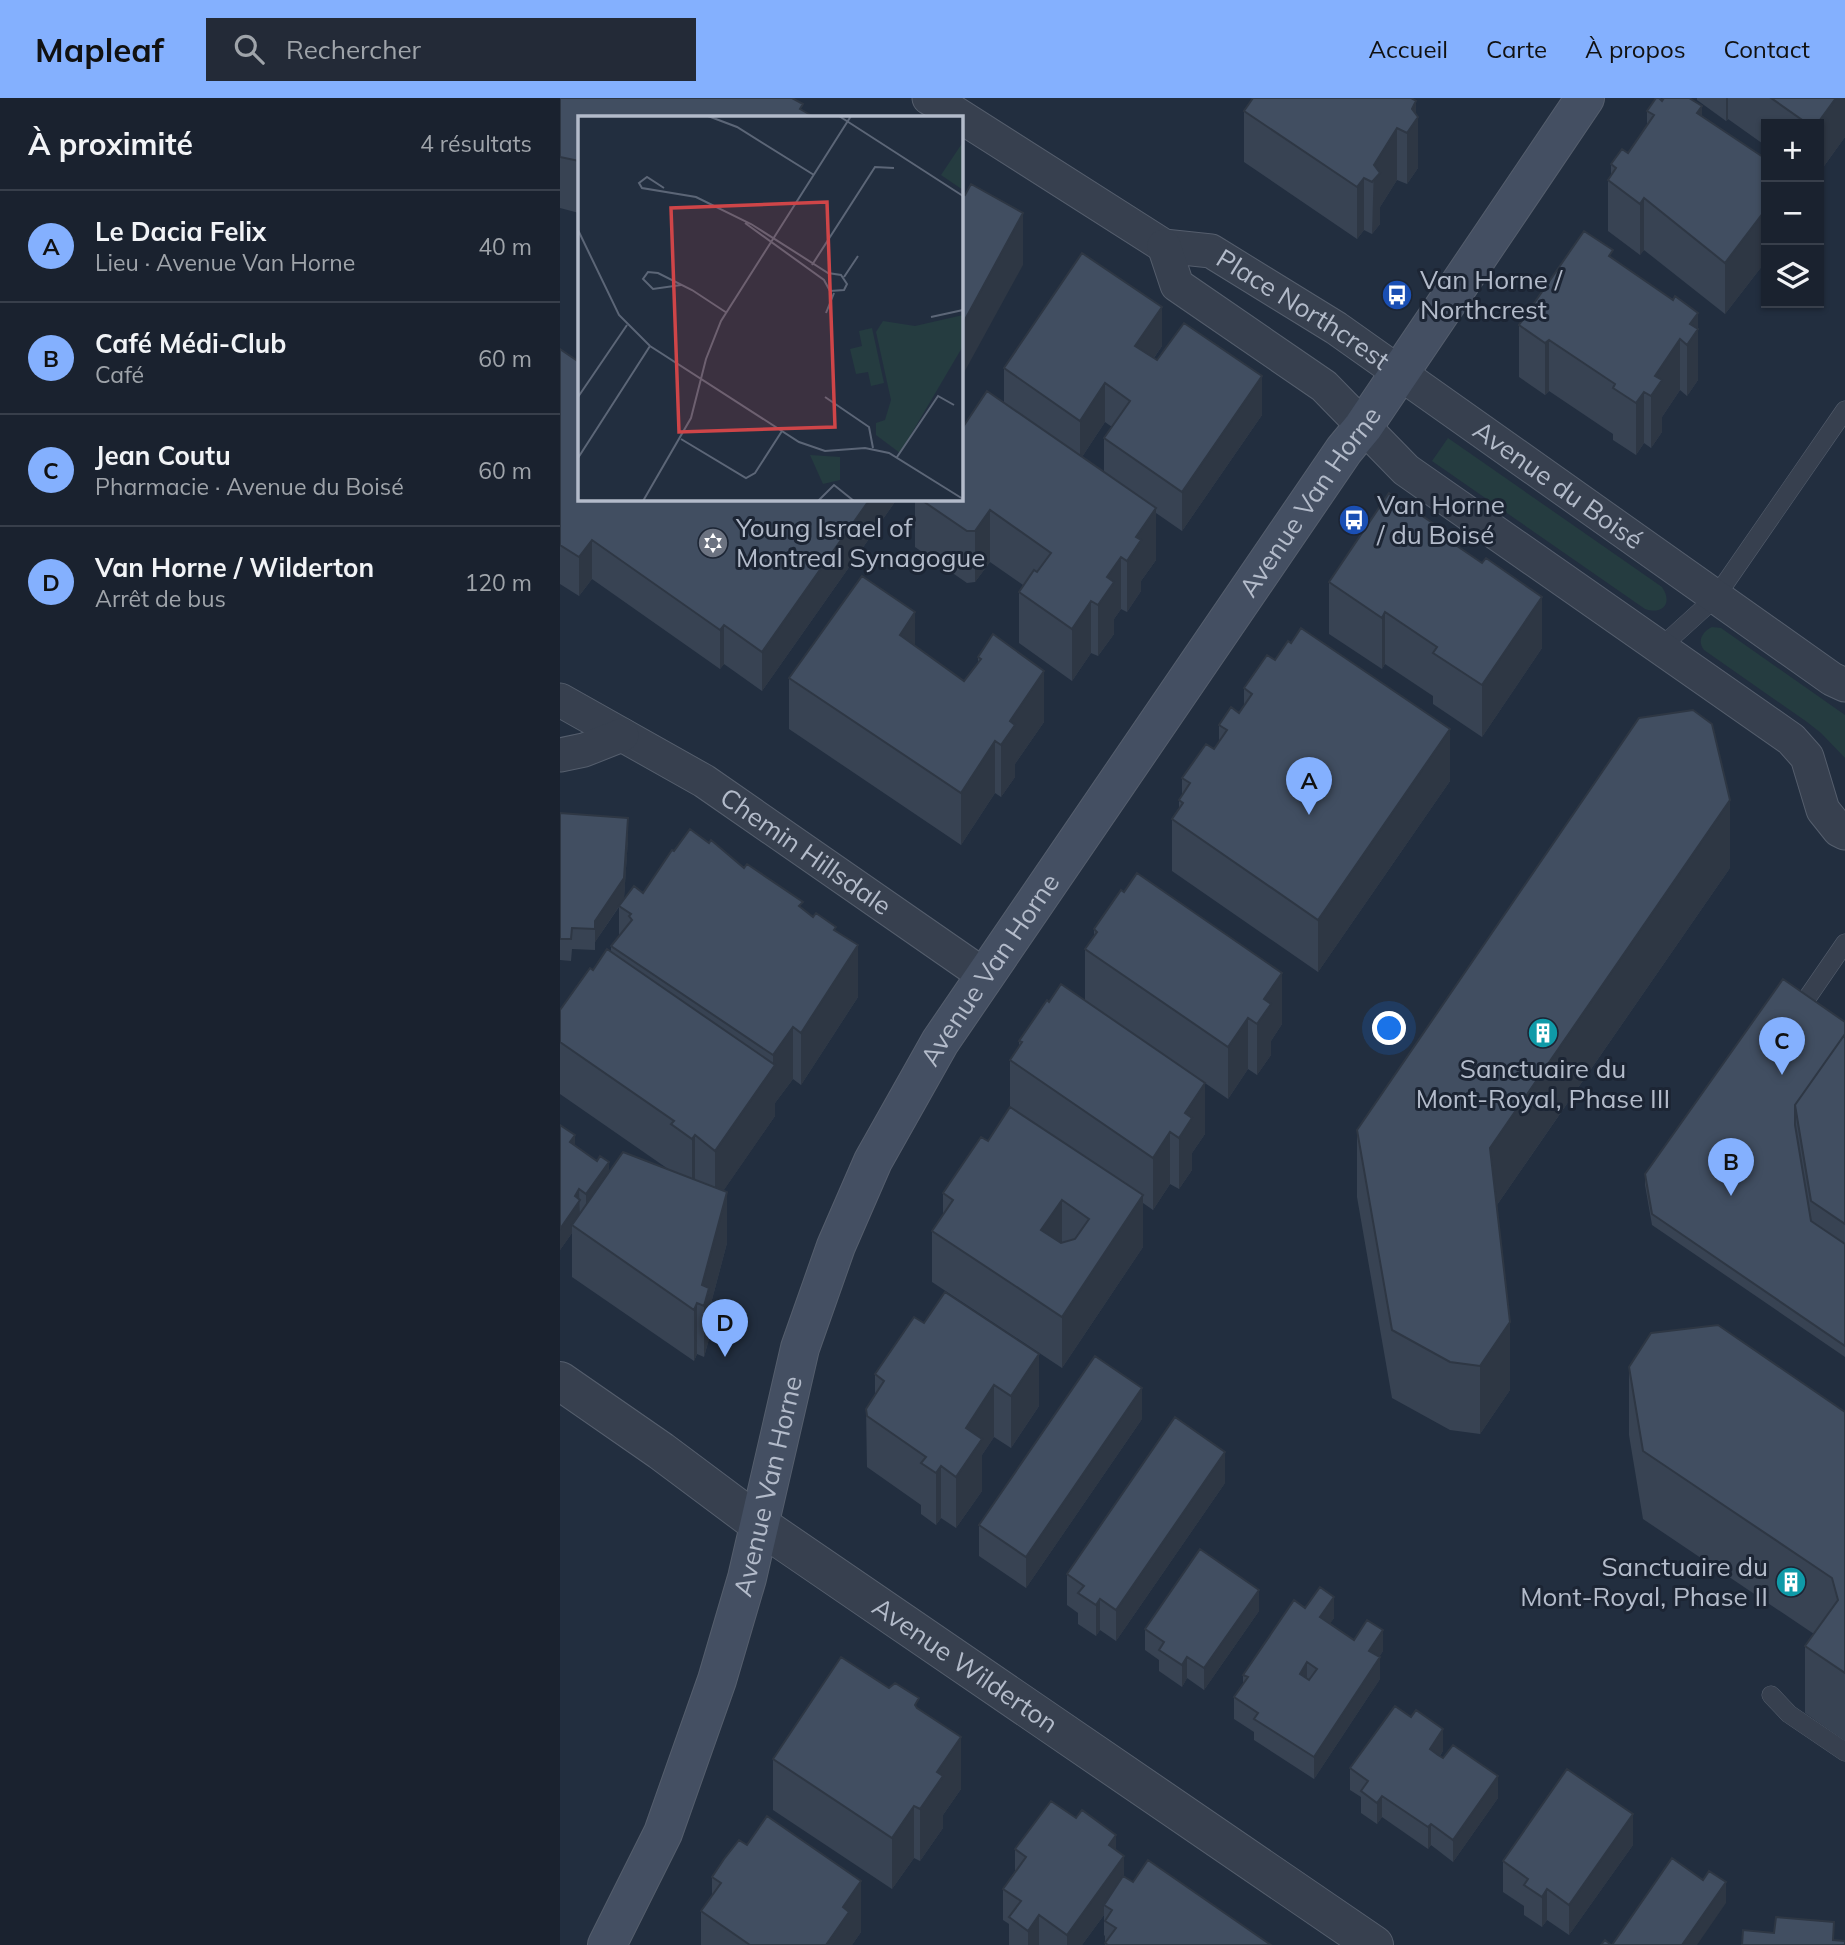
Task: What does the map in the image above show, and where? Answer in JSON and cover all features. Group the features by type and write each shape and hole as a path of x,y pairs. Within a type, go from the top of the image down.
{"main road":[{"name":"Avenue Van Horne","path":"607,1945 663,1833 717,1680 760,1525 800,1348 836,1247 873,1161 940,1042 1344,450 1363,427 1585,98"}],"street":[{"name":"Place Northcrest","path":"929,98 960,116"},
{"name":"Place Northcrest","path":"962,117 1164,246 1211,251 1335,328 1398,374"},
{"name":"Place Northcrest","path":"1164,246 1177,285 1324,386 1363,427"},
{"name":"Avenue du Boisé","path":"1398,374 1715,598 1832,679 1845,685"},
{"path":"1363,427 1406,470 1791,739 1807,757 1823,810 1839,830 1845,833"},
{"name":"Chemin Hillsdale","path":"560,700 704,781 985,976"},
{"path":"560,755 584,751 622,735"},
{"name":"Avenue Wilderton","path":"560,1381 661,1451 760,1525 1374,1945"}],"lane":[{"path":"1661,647 1715,598 1845,410"},
{"path":"1804,1004 1845,943"},
{"path":"1771,1695 1788,1714 1845,1752"}],"green space":[{"path":"1448,438 1662,587 1667,598 1664,606 1657,610 1645,609 1432,461"},
{"path":"1712,627 1721,628 1845,715 1845,758 1807,722 1704,650 1702,637"}],"building":[{"path":"560,98 792,98 803,104 800,109 812,116 578,116 578,161 560,157"},
{"path":"1253,98 1411,98 1416,101 1412,109 1418,117 1407,133 1397,128 1374,165 1380,173 1372,182 1364,178 1357,187 1244,111"},
{"path":"1656,98 1662,101 1664,98 1689,98 1702,106 1697,113 1761,156 1761,216 1725,263 1644,198 1640,204 1608,180 1616,168 1611,164 1622,149 1628,153 1654,115 1647,111"},
{"path":"1771,98 1836,98 1821,119 1801,119"},
{"path":"971,184 1023,213 962,325 962,194 965,195"},
{"path":"1584,231 1613,250 1609,256 1673,300 1675,296 1698,313 1690,324 1698,329 1687,345 1680,339 1655,376 1662,380 1651,396 1644,392 1636,403 1613,388 1615,384 1549,340 1545,343 1519,325"},
{"path":"1082,253 1162,307 1135,346 1157,360 1184,323 1262,376 1182,492 1104,438 1130,401 1105,383 1080,421 1004,368"},
{"name":"Young Israel of Montreal Synagogue","path":"560,349 578,361 578,500 869,500 762,652 724,625 720,630 592,540 579,557 560,545"},
{"path":"987,391 1156,508 1136,537 1141,540 1127,561 1121,557 1107,577 1114,582 1098,605 1091,601 1072,629 1019,592 1034,570 1037,572 1051,553 990,510 975,531 967,531 921,500 962,500 962,428"},
{"path":"1389,493 1447,533 1444,537 1482,563 1486,558 1542,597 1482,685 1433,653 1437,647 1385,612 1382,618 1329,582"},
{"path":"862,576 915,612 900,635 964,681 981,659 978,657 993,634 1044,671 1010,721 1015,725 1001,745 995,741 961,793 789,678"},
{"path":"1301,628 1450,729 1318,920 1172,819 1183,803 1179,800 1190,783 1182,778 1206,744 1214,749 1227,730 1219,725 1231,707 1239,713 1252,694 1244,688 1267,655 1275,660"},
{"name":"Sanctuaire du Mont-Royal, Phase III","path":"1693,710 1712,724 1730,800 1490,1148 1510,1322 1480,1366 1450,1362 1392,1330 1357,1130 1639,718"},
{"path":"560,813 628,818 624,878 595,921 595,929 572,928 571,939 560,939"},
{"path":"690,829 709,843 711,840 744,868 747,864 803,902 799,906 813,917 816,913 836,927 834,930 858,945 801,1033 793,1027 773,1055 611,946 632,920 629,916 631,914 619,906 634,886 643,893"},
{"path":"1137,873 1282,973 1264,999 1271,1004 1257,1024 1248,1018 1228,1047 1085,949 1097,932 1094,929 1121,890 1124,892"},
{"path":"607,949 775,1065 715,1151 695,1135 692,1139 671,1124 674,1121 560,1042 560,1010"},
{"path":"1783,979 1845,1022 1845,1034 1795,1105 1795,1125 1811,1221 1845,1244 1845,1346 1652,1214 1645,1174"},
{"path":"1061,984 1205,1083 1185,1113 1192,1118 1179,1138 1170,1132 1153,1158 1010,1060 1022,1042 1019,1041"},
{"path":"1845,1034 1845,1224 1811,1201 1795,1105"},
{"path":"1010,1107 1143,1195 1062,1317 932,1231 953,1200 943,1193 981,1137 988,1141","holes":["1062,1200 1089,1219 1075,1239 1061,1243 1041,1230"]},
{"path":"560,1125 575,1135 570,1142 597,1161 600,1156 609,1162 586,1194 579,1189 575,1196 580,1200 560,1229"},
{"path":"623,1152 727,1192 702,1285 709,1288 704,1306 697,1303 694,1310 572,1225"},
{"path":"945,1292 1039,1354 1011,1396 994,1385 966,1428 982,1439 956,1477 941,1466 936,1473 921,1463 926,1457 867,1416 866,1409 884,1381 875,1374 914,1317 924,1323"},
{"path":"1718,1325 1845,1412 1845,1673 1805,1646 1838,1600 1832,1578 1643,1451 1629,1367 1651,1333"},
{"path":"1095,1356 1142,1388 1026,1557 979,1525"},
{"path":"1175,1417 1225,1452 1116,1610 1100,1599 1096,1605 1078,1593 1084,1586 1067,1574"},
{"path":"1200,1549 1259,1590 1204,1668 1187,1657 1182,1665 1159,1650 1164,1642 1145,1629"},
{"path":"1320,1587 1334,1597 1320,1617 1354,1640 1367,1620 1383,1630 1369,1651 1380,1657 1314,1757 1254,1719 1258,1713 1234,1697 1248,1677 1243,1675 1294,1600 1305,1608","holes":["1307,1662 1317,1669 1309,1680 1300,1674"]},
{"path":"841,1657 889,1688 895,1683 919,1698 915,1705 917,1708 961,1737 937,1772 943,1776 920,1809 914,1806 892,1838 773,1759"},
{"path":"1395,1706 1411,1717 1416,1710 1443,1729 1430,1749 1438,1755 1443,1758 1453,1745 1498,1776 1453,1840 1431,1824 1428,1827 1382,1796 1377,1803 1361,1791 1368,1781 1350,1768"},
{"path":"1567,1769 1633,1814 1569,1905 1547,1889 1542,1897 1524,1885 1528,1879 1503,1861"},
{"path":"1051,1801 1076,1818 1082,1810 1116,1835 1109,1845 1124,1856 1067,1935 1039,1915 1028,1931 1009,1917 1021,1901 1003,1889 1026,1857 1015,1849"},
{"path":"767,1816 861,1881 843,1907 849,1912 826,1945 750,1945 701,1911 721,1883 712,1877 724,1859 739,1840 747,1845"},
{"path":"1672,1858 1703,1880 1709,1871 1726,1882 1682,1945 1612,1945"},
{"path":"1148,1860 1271,1945 1105,1943 1116,1928 1105,1921 1112,1910 1104,1905 1123,1876 1133,1882"},
{"path":"1776,1917 1834,1922 1833,1940 1845,1941 1845,1945 1742,1945 1743,1930 1774,1933"}],"place":[{"name":"Van Horne / Northcrest","path":"1397,295"},
{"name":"Van Horne / du Boisé","path":"1354,520"},
{"name":"Young Israel of Montreal Synagogue","path":"713,543"},
{"name":"Le Dacia Felix","path":"1309,815"},
{"name":"Sanctuaire du Mont-Royal, Phase III","path":"1543,1033"},
{"name":"Jean Coutu","path":"1782,1075"},
{"name":"Café Médi-Club","path":"1731,1196"},
{"name":"Van Horne / Wilderton","path":"725,1357"},
{"name":"Sanctuaire du Mont-Royal, Phase II","path":"1791,1582"}]}
